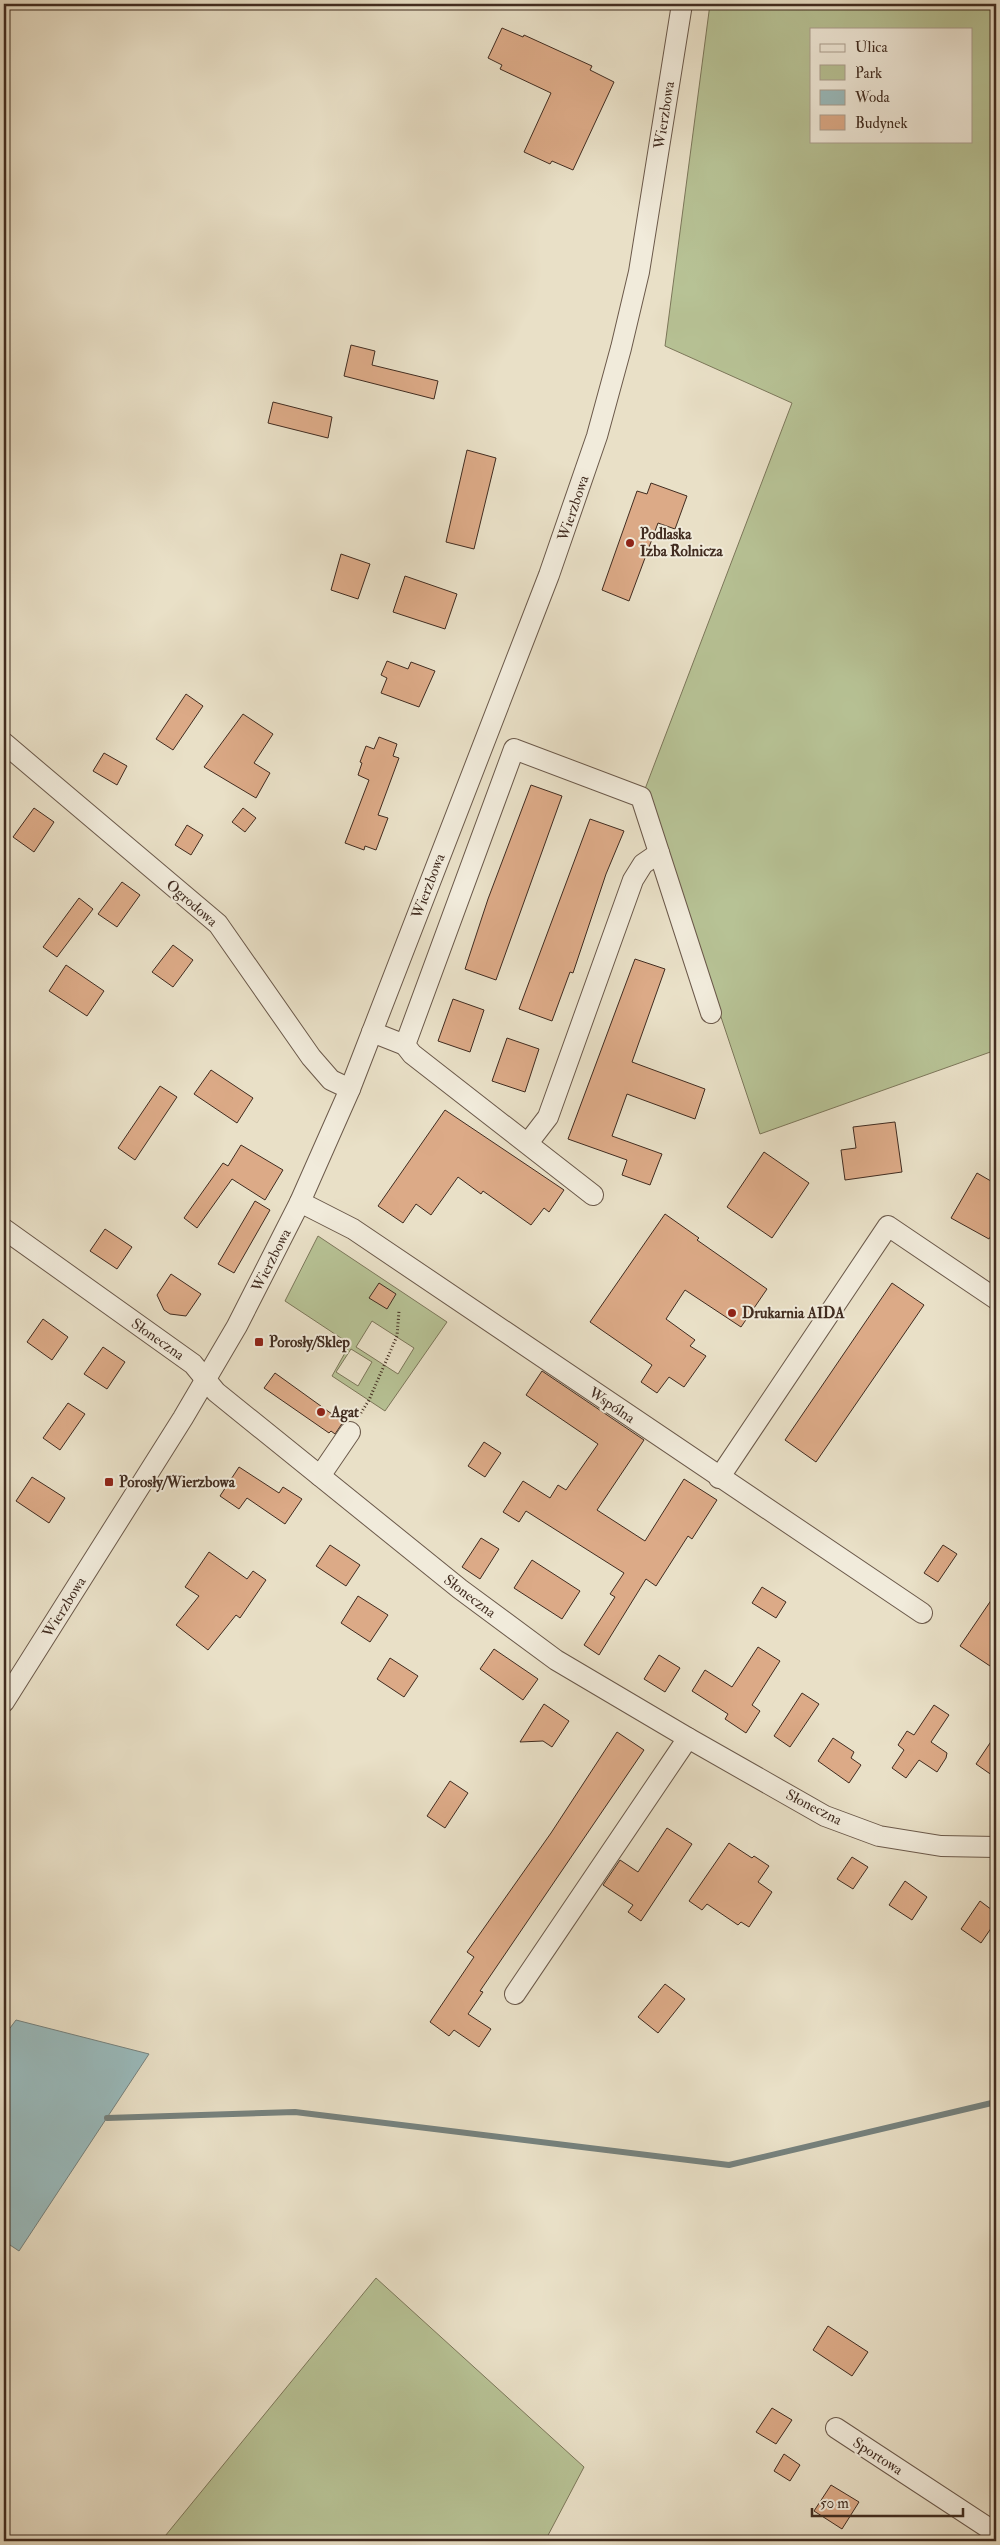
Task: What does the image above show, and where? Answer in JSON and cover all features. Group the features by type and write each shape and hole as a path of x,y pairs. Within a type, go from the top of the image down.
{"street":[{"name":"Wierzbowa","path":"4,1702 206,1380 256,1291 300,1202 350,1089 580,489 621,348 639,272 682,4"},
{"path":"485,738 641,798 711,1013"},
{"name":"Ogrodowa","path":"4,743 218,924 311,1057 331,1080 350,1089"},
{"path":"404,1045 514,749"},
{"path":"528,1142 548,1117 633,880 643,864 659,853"},
{"path":"372,1032 404,1045 412,1054 528,1142 593,1195"},
{"name":"Wspólna","path":"300,1202 353,1230 922,1613"},
{"path":"719,1478 888,1226 996,1299"},
{"name":"Słoneczna","path":"4,1230 193,1364 216,1392 460,1588 556,1660 688,1738 826,1816 879,1836 941,1846 996,1847"},
{"path":"320,1476 350,1432"},
{"path":"515,1994 688,1738"},
{"name":"Sportowa","path":"836,2428 996,2533"}],"path":[{"path":"350,1432 369,1400 397,1336 399,1310"}],"green space":[{"path":"710,4 996,4 996,1050 760,1134 645,789 792,403 665,346"},
{"path":"318,1236 447,1322 385,1411 332,1376 350,1344 285,1301","holes":["372,1321 414,1348 398,1374 356,1347","351,1349 372,1362 358,1386 336,1372"]},
{"path":"376,2278 584,2467 545,2541 161,2541"}],"water":[{"path":"16,2020 149,2054 19,2251 4,2241 4,2036"}],"building":[{"path":"502,28 523,37 524,35 592,66 590,70 614,82 573,170 552,161 550,164 524,152 551,93 500,69 502,65 488,58"},
{"path":"351,345 375,351 372,365 438,381 434,399 344,376"},
{"path":"273,402 332,417 328,438 268,423"},
{"path":"467,450 496,458 474,549 446,542"},
{"path":"651,483 687,496 675,529 658,523 629,601 602,590 637,491 647,494"},
{"path":"341,554 370,564 358,599 331,590"},
{"path":"405,576 457,594 445,629 393,612"},
{"path":"387,661 408,669 411,662 435,671 419,707 381,693 387,678 381,675"},
{"path":"186,694 203,706 173,750 156,739"},
{"path":"243,714 273,734 254,763 270,773 256,798 204,767"},
{"path":"379,737 397,744 393,756 399,758 378,815 388,818 376,850 365,846 364,850 345,843 369,780 358,775 362,763 360,762 366,746 374,749"},
{"path":"104,753 127,766 117,785 93,771"},
{"path":"531,785 562,796 496,980 465,969 488,899"},
{"path":"34,808 54,822 34,852 13,837"},
{"path":"243,808 256,818 245,832 232,822"},
{"path":"590,819 624,831 606,874 573,973 570,972 552,1021 519,1009"},
{"path":"187,825 203,835 191,855 175,845"},
{"path":"122,882 140,895 117,927 98,914"},
{"path":"79,898 93,909 57,957 43,947"},
{"path":"173,945 193,960 173,987 152,972"},
{"path":"635,959 665,969 632,1062 705,1089 695,1119 627,1094 612,1136 662,1154 650,1185 622,1175 627,1160 568,1139"},
{"path":"66,965 104,991 87,1016 49,991"},
{"path":"453,999 484,1010 470,1052 438,1041"},
{"path":"507,1038 539,1049 525,1092 492,1081"},
{"path":"211,1070 253,1098 237,1123 194,1094"},
{"path":"160,1086 177,1097 135,1160 118,1148"},
{"path":"445,1110 564,1190 549,1212 544,1208 531,1225 483,1191 481,1194 458,1177 431,1215 416,1204 403,1223 378,1206"},
{"path":"895,1122 902,1172 845,1180 841,1150 856,1148 853,1127"},
{"path":"241,1145 283,1170 265,1200 232,1179 197,1228 184,1218 223,1163 228,1166"},
{"path":"764,1152 809,1183 772,1238 727,1207"},
{"path":"977,1173 996,1184 996,1226 989,1239 951,1218"},
{"path":"255,1201 270,1210 234,1273 218,1264"},
{"name":"Drukarnia AIDA","path":"665,1214 699,1238 697,1240 767,1289 741,1327 685,1290 666,1319 695,1340 690,1346 706,1356 684,1387 669,1377 657,1393 641,1382 652,1365 590,1322"},
{"path":"105,1229 132,1247 117,1269 90,1251"},
{"path":"171,1274 201,1294 186,1316 170,1314 164,1310 157,1295"},
{"path":"379,1283 396,1294 387,1309 369,1298"},
{"path":"892,1283 924,1305 816,1462 785,1440"},
{"path":"43,1319 68,1337 52,1360 27,1342"},
{"path":"103,1347 125,1362 107,1389 84,1374"},
{"path":"542,1371 644,1440 597,1510 645,1541 684,1479 717,1500 692,1539 688,1536 656,1586 646,1579 599,1655 584,1645 615,1597 610,1594 624,1573 526,1511 519,1522 503,1512 523,1481 550,1498 558,1485 566,1490 598,1444 526,1395"},
{"path":"275,1373 343,1422 335,1434 331,1431 329,1433 264,1388"},
{"path":"68,1403 85,1414 60,1450 43,1438"},
{"path":"484,1442 501,1453 485,1477 468,1466"},
{"path":"239,1467 279,1493 283,1487 302,1499 285,1524 247,1498 239,1509 220,1496"},
{"path":"32,1477 65,1498 49,1523 16,1501"},
{"path":"481,1538 499,1549 480,1579 462,1567"},
{"path":"330,1545 360,1565 346,1586 316,1566"},
{"path":"943,1545 957,1554 938,1582 924,1573"},
{"path":"209,1552 247,1579 253,1571 266,1580 240,1618 236,1615 208,1650 176,1625 199,1596 185,1587"},
{"path":"532,1560 580,1591 562,1619 514,1588"},
{"path":"762,1587 786,1602 776,1618 752,1603"},
{"path":"996,1593 996,1670 960,1646"},
{"path":"358,1596 388,1615 370,1642 341,1623"},
{"path":"758,1647 780,1661 752,1705 760,1711 746,1733 725,1719 728,1714 692,1691 705,1670 732,1687"},
{"path":"494,1649 538,1679 523,1700 480,1669"},
{"path":"659,1655 680,1668 665,1692 644,1679"},
{"path":"390,1658 418,1676 404,1697 377,1679"},
{"path":"802,1693 819,1704 790,1747 774,1736"},
{"path":"544,1704 569,1721 552,1747 543,1741 520,1742"},
{"path":"934,1705 949,1715 931,1742 947,1753 946,1758 937,1772 919,1760 906,1778 892,1768 904,1750 898,1745 907,1731 914,1735"},
{"path":"617,1732 644,1750 480,1991 483,1992 468,2014 491,2029 479,2047 454,2030 449,2036 430,2022 474,1957 467,1952 551,1833"},
{"path":"996,1734 996,1778 976,1764"},
{"path":"833,1738 854,1752 851,1758 861,1765 849,1783 818,1761"},
{"path":"450,1781 468,1793 445,1828 427,1816"},
{"path":"667,1828 692,1844 641,1921 628,1912 633,1905 603,1885 620,1860 638,1872"},
{"path":"729,1843 752,1858 754,1856 769,1866 758,1882 772,1892 749,1927 741,1922 738,1925 707,1904 702,1910 689,1901"},
{"path":"852,1857 868,1867 853,1889 837,1879"},
{"path":"905,1881 927,1897 912,1920 889,1905"},
{"path":"980,1901 996,1913 996,1921 981,1943 961,1929"},
{"path":"665,1984 685,1999 658,2033 638,2017"},
{"path":"828,2326 868,2352 852,2376 813,2350"},
{"path":"772,2408 792,2420 776,2444 756,2432"},
{"path":"784,2454 800,2465 790,2481 774,2471"},
{"path":"831,2485 859,2502 842,2529 814,2511"}],"waterway":[{"path":"107,2118 295,2112 729,2165 996,2102"}],"place":[{"name":"Podlaska Izba Rolnicza","path":"630,543"},
{"name":"Drukarnia AIDA","path":"732,1313"},
{"name":"Porosły/Sklep","path":"259,1342"},
{"name":"Agat","path":"321,1412"},
{"name":"Porosły/Wierzbowa","path":"109,1482"}]}
